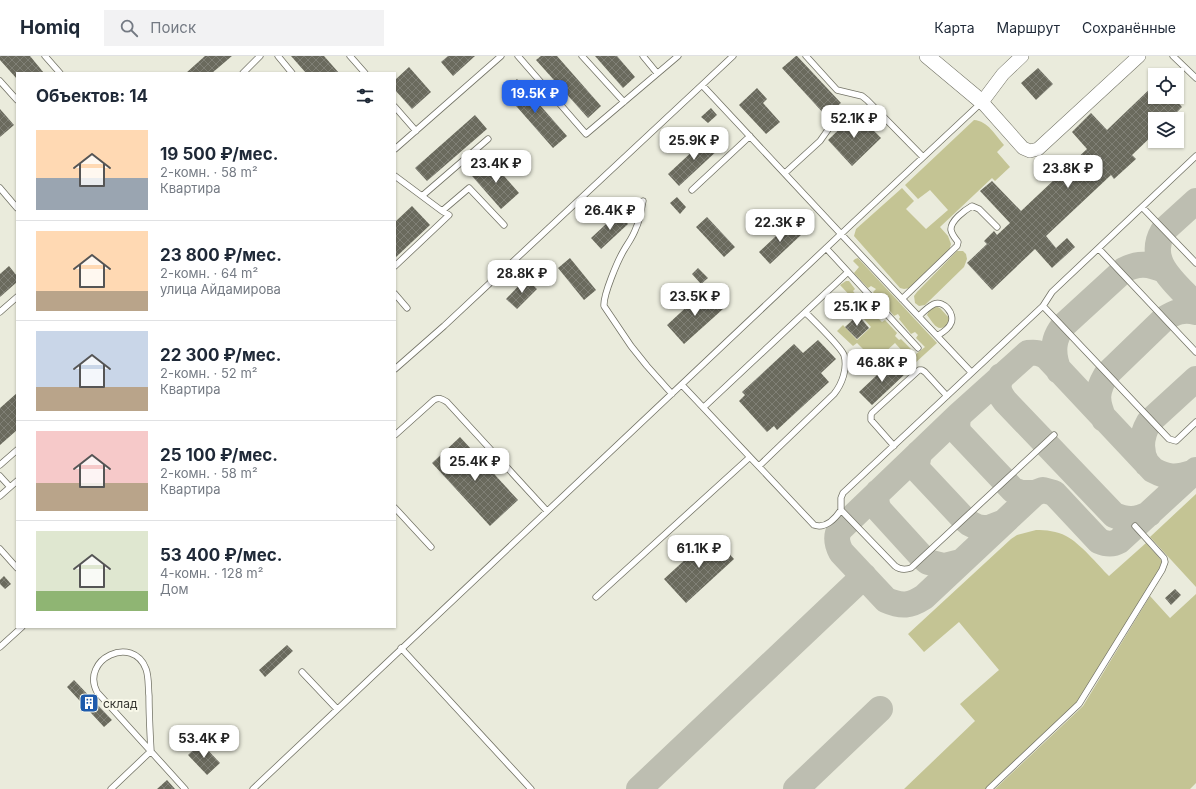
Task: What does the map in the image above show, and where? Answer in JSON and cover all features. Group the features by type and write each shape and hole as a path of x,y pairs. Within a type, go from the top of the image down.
{"main road":[{"path":"927,56 982,102"}],"street":[{"path":"1022,56 1003,74 982,102 1024,148 1030,151 1038,149 1139,56"}],"lane":[{"path":"45,56 59,72"},
{"path":"244,72 260,56"},
{"path":"278,56 290,72"},
{"path":"350,56 364,72"},
{"path":"396,148 501,56"},
{"path":"518,56 586,134 678,56"},
{"path":"582,56 624,102"},
{"path":"642,56 657,73"},
{"path":"396,367 444,326 733,56"},
{"path":"806,56 837,90 862,96 867,100 923,157"},
{"path":"1173,56 1196,78"},
{"path":"0,81 16,99"},
{"path":"702,85 971,372"},
{"path":"253,789 982,102"},
{"path":"396,108 416,130"},
{"path":"785,173 820,141 832,124"},
{"path":"692,190 750,136"},
{"path":"422,196 488,139"},
{"path":"1054,435 911,568 907,570 902,570 895,566 841,510 841,498 844,493 971,372 1043,306 1052,292 1196,156"},
{"path":"396,177 442,210 450,214 396,265"},
{"path":"0,188 16,207"},
{"path":"442,210 469,188 504,225"},
{"path":"643,201 636,229 623,251 606,295 604,306 639,356 672,394"},
{"path":"902,299 957,246 958,242 951,232 952,225 967,209 972,206 979,209 996,227"},
{"path":"1142,207 1196,263"},
{"path":"826,248 918,348"},
{"path":"1099,249 1196,352"},
{"path":"704,407 848,272"},
{"path":"396,295 408,308"},
{"path":"0,312 16,298"},
{"path":"918,316 930,306 938,303 944,305 950,312 952,319 951,325 938,336"},
{"path":"1043,306 1169,439 1176,440 1196,422"},
{"path":"759,466 834,394 842,382 844,366 843,354 806,313"},
{"path":"894,446 871,420 872,413 919,370 925,372 947,396"},
{"path":"682,385 814,525 818,526 826,524 841,510"},
{"path":"396,434 434,400 438,398 442,399 447,402 547,511"},
{"path":"0,465 16,451"},
{"path":"596,597 750,457"},
{"path":"0,476 10,487"},
{"path":"0,496 16,483"},
{"path":"396,509 430,547"},
{"path":"989,789 1079,704 1162,570 1165,562 1164,558 1135,526"},
{"path":"0,548 16,567"},
{"path":"0,647 21,628"},
{"path":"401,648 531,789"},
{"path":"111,789 151,751 148,673 141,660 134,654 124,652 114,653 105,657 99,664 94,675 93,685 97,692 151,751 185,789"},
{"path":"302,672 337,709"}],"green space":[{"path":"974,120 987,126 1004,145 997,152 1010,167 995,181 992,178 940,227 948,236 951,244 949,251 910,288 900,288 854,236 856,229 902,188 914,201 906,209 926,229 948,210 930,190 918,199 905,185"},
{"path":"957,251 963,251 966,254 967,259 964,267 925,305 919,306 915,303 914,296"},
{"path":"858,258 937,343 914,364 895,343 870,366 859,355 865,351 857,343 853,346 837,331 843,325 857,340 871,327 863,318 867,314 840,285 846,281 849,281 855,289 853,291 856,295 859,294 868,303 865,305 869,308 873,307 880,317 879,319 882,322 885,320 897,333 895,336 899,340 901,339 916,354 925,347 916,338 918,335 915,332 911,334 899,319 900,317 898,314 894,316 886,306 888,303 884,300 881,302 873,292 876,289 871,286 868,288 854,273 859,267 853,261"},
{"path":"935,306 940,308 950,319 949,324 945,327 936,327 927,315 930,309"},
{"path":"1196,494 1196,587 1150,537"},
{"path":"1036,530 1063,534 1071,539 1083,549 1109,576 1146,543 1162,561 1156,577 1075,706 987,789 904,789 975,721 960,704 999,670 959,622 924,652 908,634 1011,539 1017,535"},
{"path":"1196,594 1196,783 1190,789 995,789 1083,706 1150,596 1170,618"}],"building":[{"path":"0,56 30,56 43,72 16,72 16,78 0,60"},
{"path":"205,56 232,56 213,72 187,72"},
{"path":"291,56 324,56 338,72 305,72"},
{"path":"448,56 475,56 453,76 441,62"},
{"path":"541,56 557,56 601,106 588,118 536,60"},
{"path":"595,56 617,56 635,77 623,88"},
{"path":"796,56 841,103 826,116 782,68"},
{"path":"409,67 431,92 412,109 396,91 396,79"},
{"path":"1038,68 1053,84 1036,100 1021,83"},
{"path":"517,79 567,136 553,148 503,91"},
{"path":"757,88 767,99 763,103 780,122 766,134 739,105"},
{"path":"1148,91 1148,104 1179,104 1182,107 1177,112 1148,112 1148,140 1132,155 1136,159 1114,179 1111,175 1046,236 1056,248 1067,238 1075,247 1052,268 1035,249 992,290 967,263 987,244 984,241 994,231 997,235 1010,223 980,191 992,181 1021,211 1087,149 1072,132 1091,113 1107,130"},
{"path":"711,108 717,115 708,123 701,117"},
{"path":"0,109 14,125 0,137"},
{"path":"856,113 881,138 852,166 828,140"},
{"path":"475,115 487,129 427,181 415,168"},
{"path":"709,136 720,148 679,186 668,174"},
{"path":"490,160 519,193 501,209 472,176"},
{"path":"677,197 686,207 680,214 670,203"},
{"path":"412,206 430,225 396,257 396,221"},
{"path":"618,213 628,224 601,249 591,238"},
{"path":"707,217 735,247 724,257 696,227"},
{"path":"791,222 802,234 770,264 759,252"},
{"path":"570,258 596,290 584,300 558,268"},
{"path":"9,266 16,275 16,283 0,297 0,274"},
{"path":"698,268 708,278 701,284 692,274"},
{"path":"526,278 537,289 517,309 506,299"},
{"path":"705,290 723,309 684,344 667,325"},
{"path":"858,315 869,328 857,339 845,327"},
{"path":"818,340 836,359 821,373 829,382 777,430 774,426 767,432 739,401 745,395 742,392 794,344 803,353"},
{"path":"893,360 905,374 872,405 859,392"},
{"path":"16,394 16,431 0,445 0,408"},
{"path":"460,437 518,500 490,526 432,463"},
{"path":"712,535 734,559 686,603 664,579"},
{"path":"4,576 11,584 5,589 0,584 0,580"},
{"path":"1175,589 1181,595 1171,605 1165,598"},
{"path":"287,645 293,651 265,677 259,670"},
{"name":"склад","path":"74,680 112,720 104,727 67,687"},
{"path":"201,743 220,763 207,775 188,755"},
{"path":"167,780 175,789 157,789"}],"taxiway":[{"path":"1196,201 1163,231 1158,242 1158,253 1166,272 1172,281 1196,305"},
{"path":"1059,371 1055,358 1054,346 1058,335 1065,324 1129,267 1144,265 1154,266 1164,270"},
{"path":"1104,419 1098,402 1098,397 1100,387 1106,375 1164,319 1179,312 1196,312"},
{"path":"1192,473 1181,476 1168,476 1153,470 1047,357 1038,353 1028,353 959,415 840,529 837,538 841,552 886,600 897,604 910,604 924,597 1035,493 1043,490 1054,493 1099,541 1111,544 1119,541 1196,470"},
{"path":"1001,376 999,389 1005,401 1114,515 1132,519 1140,518 1149,514"},
{"path":"1147,464 1144,459 1142,443 1144,432 1149,422 1196,379"},
{"path":"959,415 957,424 960,434 1013,490 1021,493 1035,493"},
{"path":"919,453 917,464 918,470 963,518 977,527 984,528 989,528 1002,523"},
{"path":"878,492 876,502 880,511 922,557 928,562 944,566 960,562"},
{"path":"639,789 864,576"},
{"path":"796,789 880,709"}],"place":[{"name":"склад","path":"89,703"}]}
